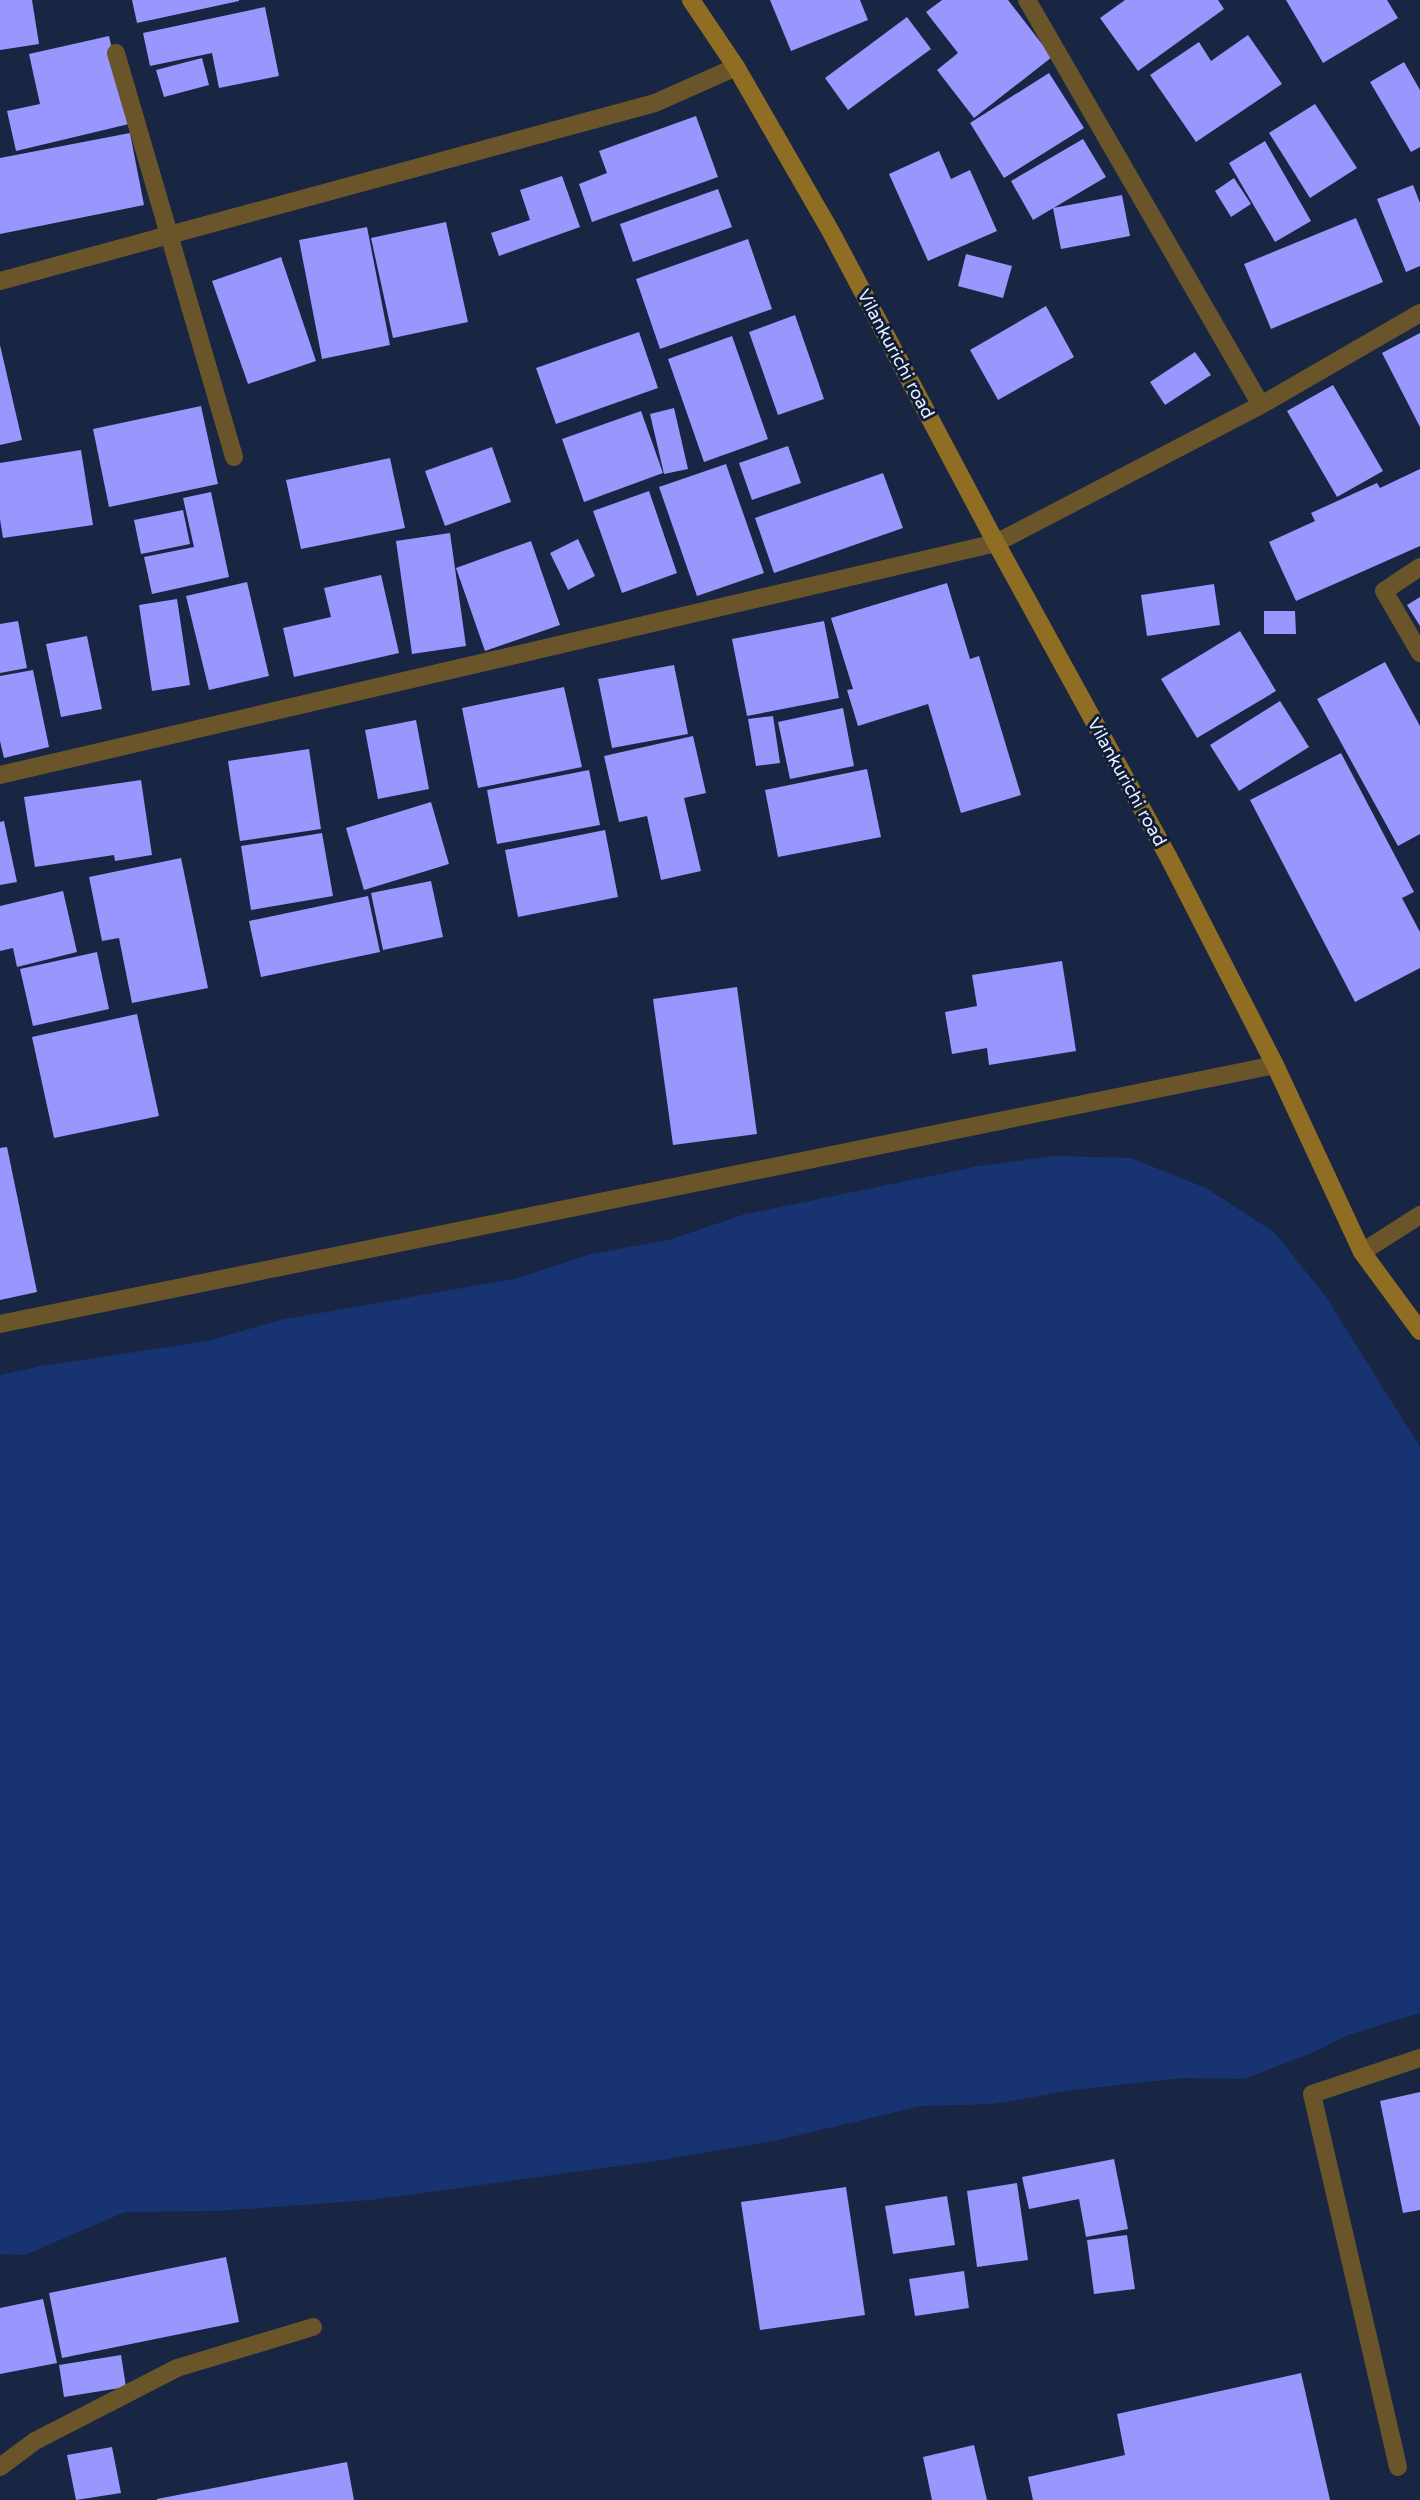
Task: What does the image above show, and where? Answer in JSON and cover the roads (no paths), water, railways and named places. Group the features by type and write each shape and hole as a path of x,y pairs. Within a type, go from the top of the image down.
{"main road":[{"name":"Vilankurichi road","path":"691,0 736,67 831,232 996,543 1169,858 1275,1065 1362,1252 1420,1331"}],"street":[{"path":"1027,0 1261,405"},
{"path":"116,52 234,457"},
{"path":"0,281 655,103 736,67"},
{"path":"0,775 996,543 1261,405 1420,313"},
{"path":"1420,567 1384,591 1420,653"},
{"path":"0,1324 1275,1065"},
{"path":"1362,1252 1420,1215"},
{"path":"1398,2467 1312,2094 1420,2058"},
{"path":"0,2467 35,2441 177,2368 313,2327"}]}
